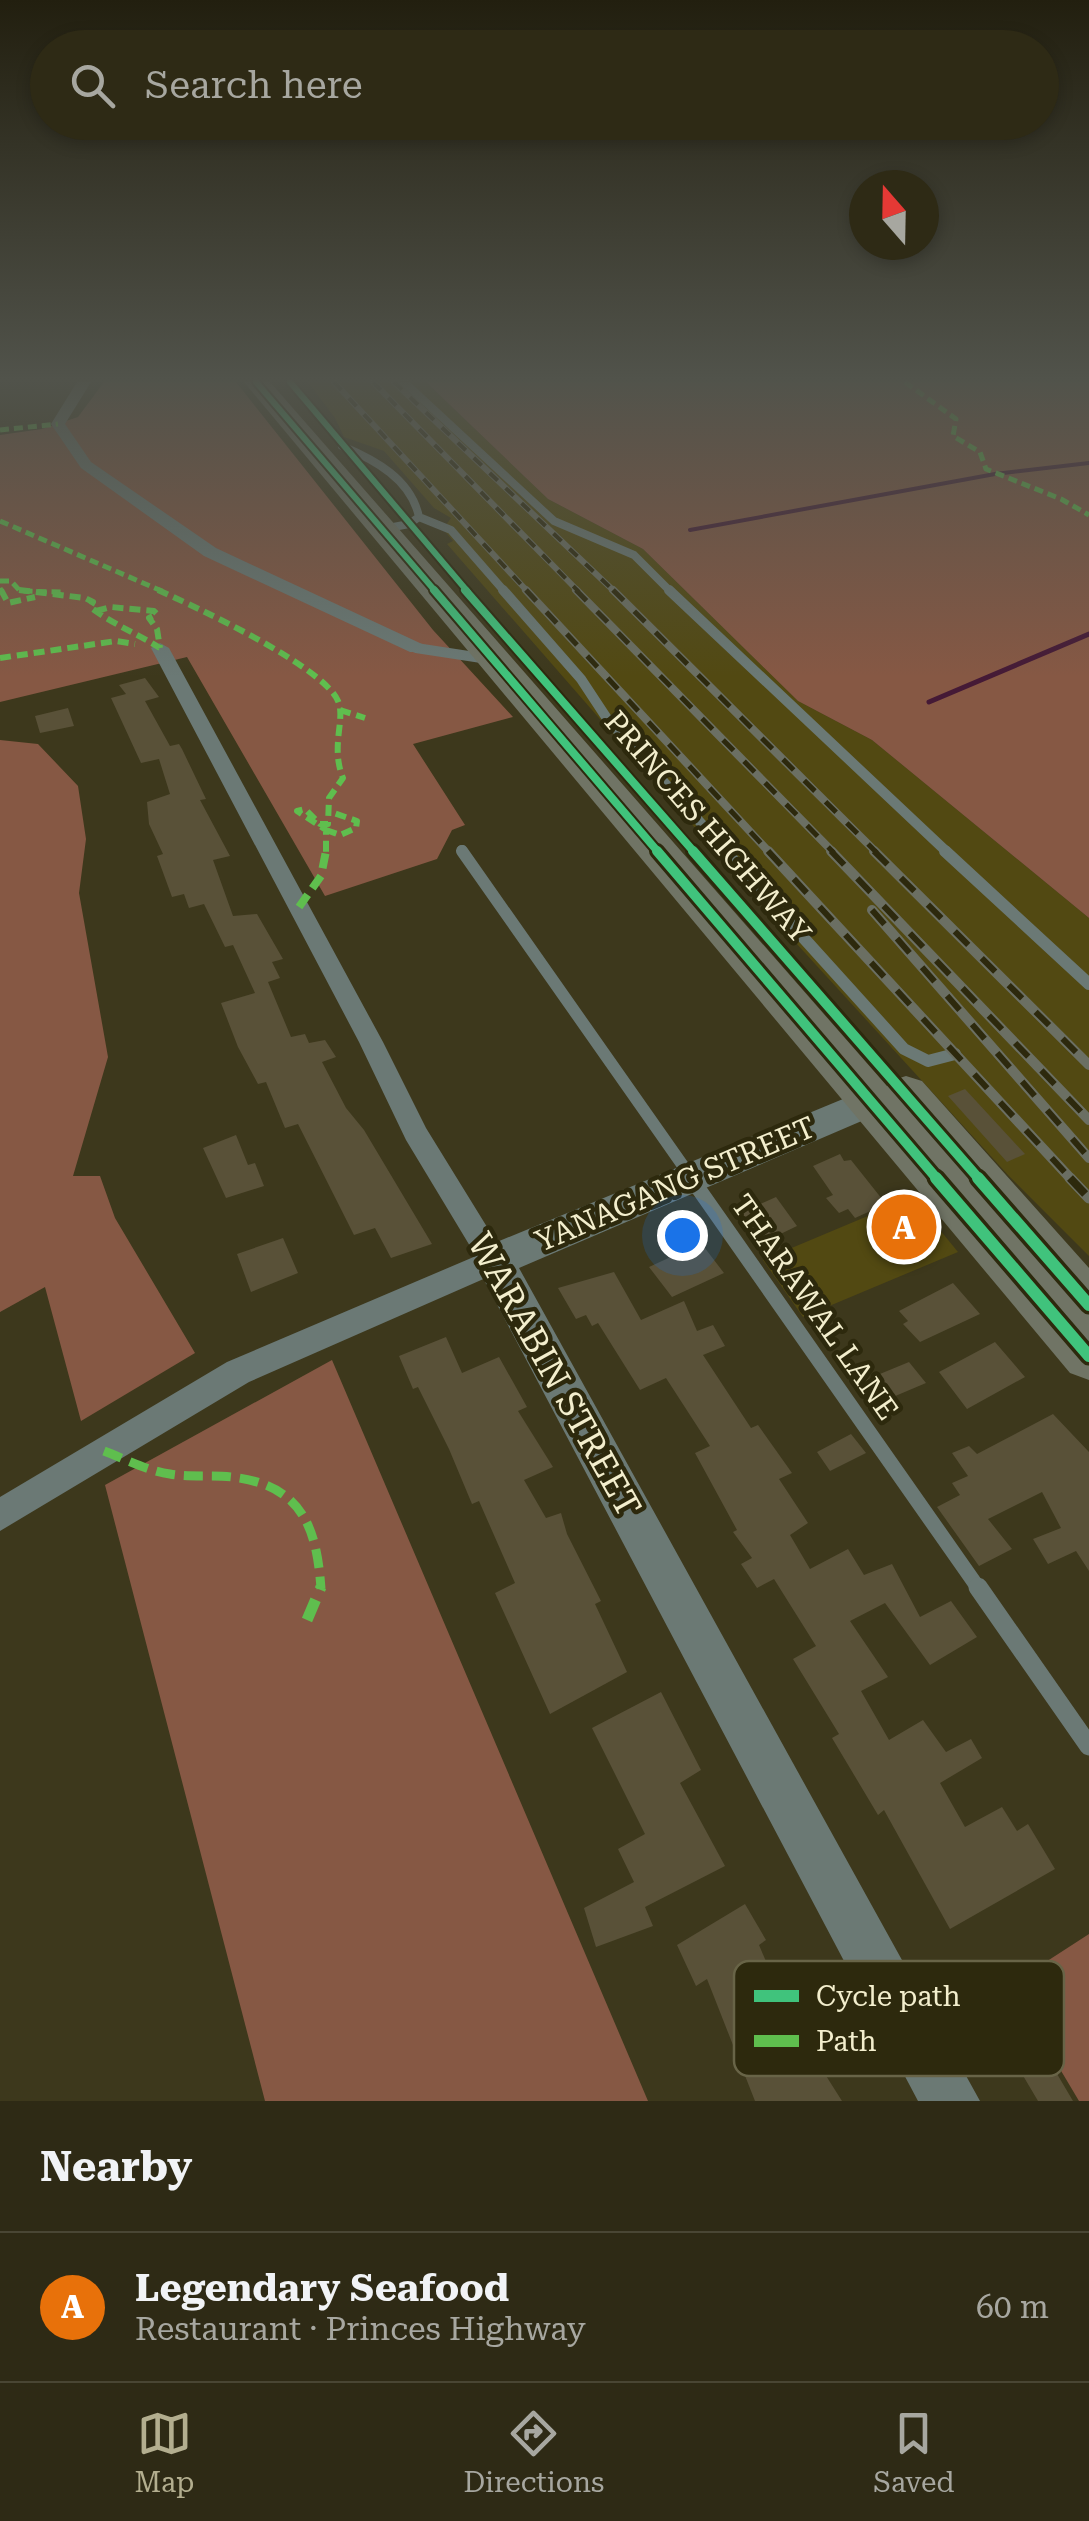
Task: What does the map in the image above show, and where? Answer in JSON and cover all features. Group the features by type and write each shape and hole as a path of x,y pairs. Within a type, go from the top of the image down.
{"highway":[{"name":"PRINCES HIGHWAY","path":"359,480 404,523 497,660 1089,1356"},
{"name":"PRINCES HIGHWAY","path":"369,480 1089,1305"},
{"path":"975,1174 1089,1284"}],"street":[{"path":"107,480 210,552 416,648"},
{"name":"WARABIN STREET","path":"160,648 371,1042 415,1134 494,1261 874,1961"},
{"name":"YANAGANG STREET","path":"0,1515 238,1372 690,1175 872,1101"},
{"name":"WARABIN STREET","path":"936,2076 950,2101"}],"lane":[{"path":"506,480 550,522 634,555 750,669 1089,984"},
{"path":"404,523 451,530 581,679 608,720 904,1049 916,1060 930,1063 955,1054"},
{"path":"416,648 497,660"},
{"name":"THARAWAL LANE","path":"462,850 1089,1746"}],"shaded area":[{"path":"0,480 314,480 433,630 513,717 413,744 465,825 452,830 437,859 325,896 187,657 0,702"},
{"path":"409,480 528,480 548,499 643,549 798,701 872,740 1089,918 1089,1256 1008,1175 785,931 447,544 453,541 443,529 451,518 434,508"},
{"path":"528,480 1089,480 1089,918 872,740 798,701 643,549 548,499"},
{"path":"0,740 38,744 78,786 86,839 79,893 108,1057 73,1176 100,1176 115,1218 195,1353 81,1421 45,1287 0,1312"},
{"path":"913,1197 958,1252 803,1317 763,1260"},
{"path":"332,1360 648,2101 265,2101 105,1485"},
{"path":"1089,1934 1089,2101 1079,2101 1064,2076 1064,1961 1047,1961"}],"building":[{"path":"145,678 159,697 145,701 170,746 179,744 182,749 206,799 200,800 230,856 213,860 233,916 257,914 283,959 272,962 280,978 268,982 291,1037 305,1034 309,1043 325,1040 336,1057 322,1062 346,1108 364,1130 432,1244 391,1258 375,1228 354,1235 298,1124 285,1128 266,1082 258,1084 238,1047 221,1003 255,993 233,945 225,947 204,904 189,908 184,894 172,897 157,856 163,854 149,824 147,802 170,794 159,759 141,763 111,698 126,694 119,685"},
{"path":"68,708 74,726 40,733 35,716"},
{"path":"965,1089 1025,1154 1007,1162 948,1096"},
{"path":"236,1135 248,1165 255,1163 264,1186 226,1198 203,1148"},
{"path":"840,1154 844,1161 851,1160 886,1204 855,1218 848,1209 839,1213 826,1198 833,1195 813,1166"},
{"path":"776,1197 797,1226 760,1244 738,1214"},
{"path":"283,1238 298,1273 251,1292 237,1254"},
{"path":"701,1243 724,1273 672,1297 649,1267"},
{"path":"614,1272 641,1320 684,1301 697,1331 713,1325 725,1346 703,1355 751,1428 758,1425 792,1473 779,1479 808,1523 790,1535 810,1569 848,1549 864,1575 892,1564 920,1617 951,1601 977,1637 930,1665 885,1603 850,1621 888,1677 861,1691 889,1740 923,1720 946,1752 971,1739 982,1758 940,1783 965,1827 1002,1807 1017,1831 1028,1824 1055,1869 950,1929 884,1810 878,1815 832,1738 839,1734 793,1659 816,1646 774,1579 757,1588 741,1564 752,1558 733,1532 737,1530 695,1453 710,1446 666,1378 640,1390 598,1323 592,1326 586,1315 576,1319 558,1288"},
{"path":"953,1283 980,1314 920,1342 903,1324 908,1321 899,1311"},
{"path":"446,1337 462,1373 499,1357 527,1407 518,1411 553,1467 524,1480 546,1518 561,1513 567,1534 601,1601 595,1604 627,1672 550,1714 495,1593 515,1583 479,1501 472,1504 449,1449 418,1387 413,1389 399,1356"},
{"path":"995,1342 1025,1377 967,1409 939,1372"},
{"path":"909,1362 926,1383 874,1405 858,1383"},
{"path":"1053,1414 1089,1452 1089,1571 1076,1551 1048,1564 1033,1539 1061,1528 1042,1492 988,1519 1012,1549 979,1566 937,1507 960,1495 952,1483 968,1476 952,1453 969,1446 977,1454"},
{"path":"851,1434 866,1453 830,1471 817,1452"},
{"path":"661,1692 701,1770 680,1783 725,1866 645,1907 653,1926 596,1947 584,1908 634,1882 618,1849 645,1834 592,1728"},
{"path":"745,1904 766,1940 759,1945 766,1961 734,1961 734,2048 707,1979 696,1986 677,1945"},
{"path":"745,2076 826,2076 842,2101 755,2101"},
{"path":"1023,2076 1058,2076 1073,2101 1038,2101"}],"waterway":[{"path":"690,530 962,480"},
{"path":"929,702 1089,634"}],"railway":[{"path":"425,480 528,592"},
{"path":"469,480 579,592"},
{"path":"497,480 615,592"},
{"path":"526,590 770,853"},
{"path":"576,590 834,853"},
{"path":"613,590 877,853"},
{"path":"768,851 1072,1180"},
{"path":"831,851 1089,1120"},
{"path":"874,851 1089,1065"},
{"path":"872,910 1089,1158"},
{"path":"1070,1178 1089,1198"}],"marked path":[{"path":"1014,480 1089,515"},
{"path":"0,521 125,573 235,628 318,679 337,698 340,714 335,753 343,778 329,798 328,824 320,824 305,809 297,811 326,830 324,867 299,907"},
{"path":"0,581 11,581 20,591 58,592 85,598 93,602 90,607 123,632 139,635 160,648"},
{"path":"0,588 8,603 35,597"},
{"path":"96,611 111,607 154,611 157,614 149,618 157,629 160,648"},
{"path":"0,658 116,641 135,644"},
{"path":"340,710 365,718"},
{"path":"326,830 340,835 356,828 357,821 328,811"},
{"path":"104,1451 167,1474 239,1478 277,1488 306,1518 318,1546 321,1592 307,1620"}],"cycle path":[{"path":"340,480 1089,1356"},
{"path":"371,480 1089,1305"}],"place":[{"name":"Legendary Seafood","path":"904,1227"}]}
